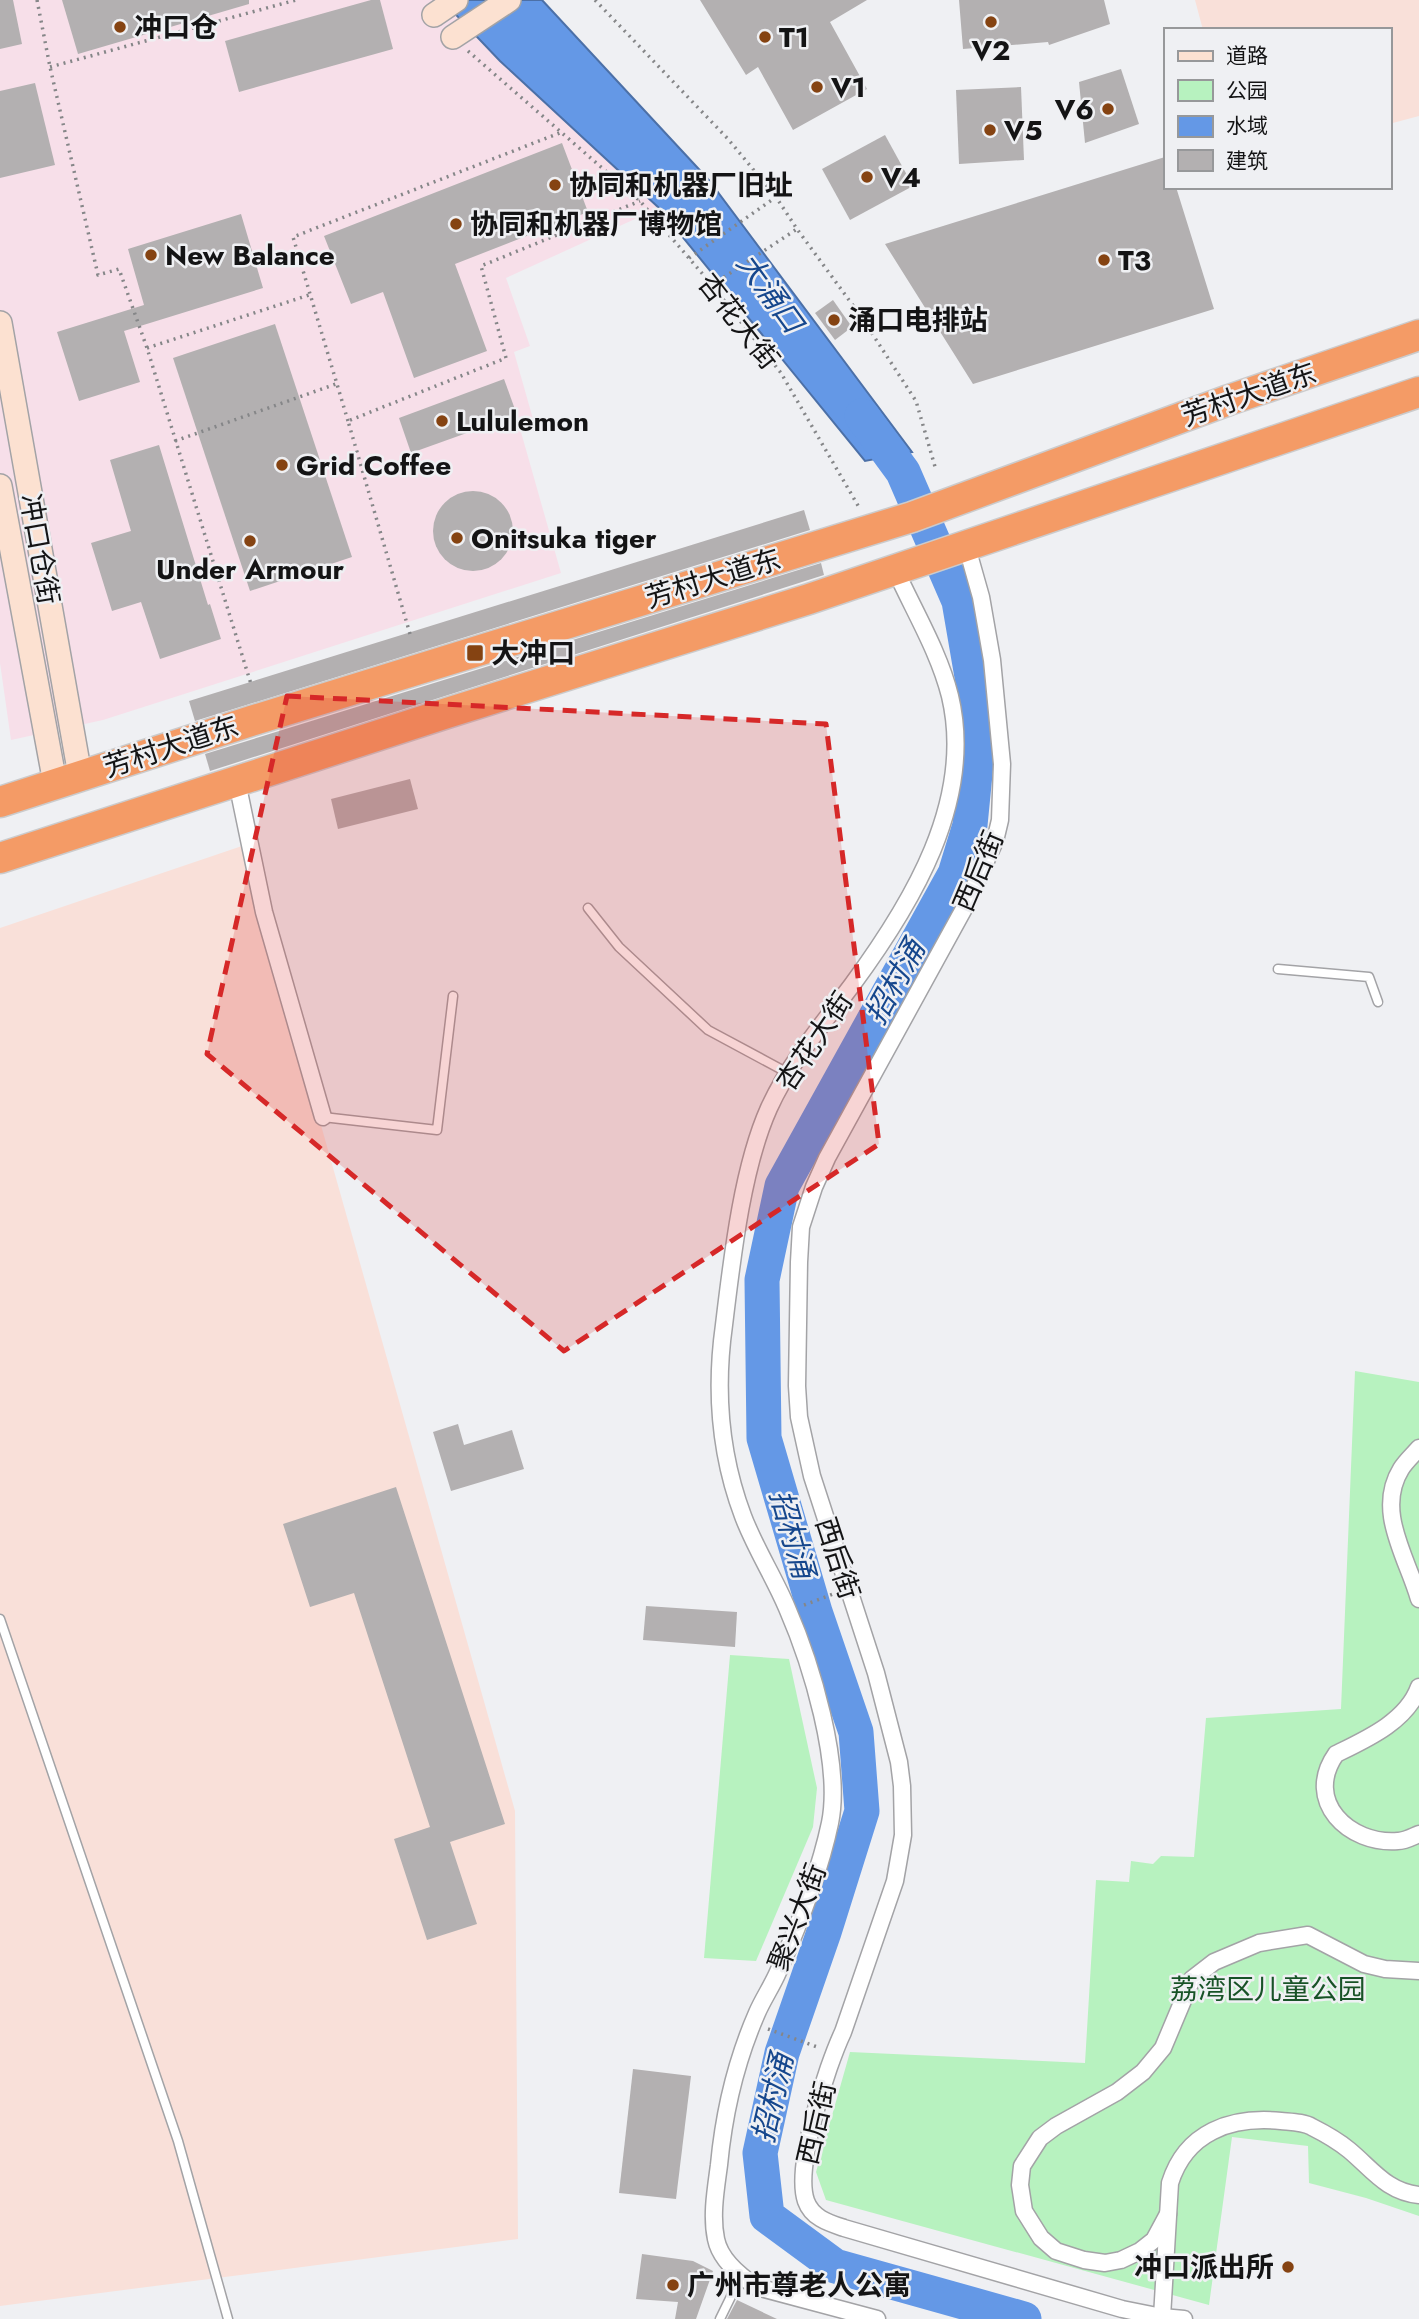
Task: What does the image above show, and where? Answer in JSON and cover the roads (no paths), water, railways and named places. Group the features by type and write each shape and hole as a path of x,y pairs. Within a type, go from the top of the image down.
{"highway":[{"name":"芳村大道东","path":"0,802 527,634 924,513 1229,400 1419,335"},
{"name":"芳村大道东","path":"0,858 707,632 1419,392"}],"street":[{"path":"434,15 456,0"},
{"path":"453,37 509,0"},
{"name":"冲口仓街","path":"0,323 67,779"},
{"name":"冲口仓街","path":"0,486 67,779"},
{"name":"西后街","path":"948,551 981,597 992,660 1002,764 1000,820 995,841 966,905 827,1158 814,1187 802,1227 798,1303 799,1417 811,1476 883,1698 896,1750 902,1786 903,1835 895,1881 833,2053 809,2134 803,2187 806,2203 815,2215 826,2222 1122,2309 1184,2319"},
{"name":"杏花大街","path":"720,1417 721,1348 740,1216 757,1142 768,1111 795,1060 885,938 915,888 939,833 949,796 955,748 951,700 943,673 895,569"},
{"path":"237,782 264,912 323,1117"},
{"name":"聚兴大街","path":"720,1417 726,1452 744,1519 789,1611 808,1668 831,1760 834,1789 830,1823 810,1892 778,1972 757,2012 735,2073 727,2107 717,2186 716,2238 721,2253 741,2276 757,2287 877,2319"},
{"path":"1419,1448 1402,1467 1396,1479 1390,1508 1393,1527 1419,1598"},
{"path":"1419,1687 1414,1701 1394,1721 1336,1754 1329,1763 1322,1787 1340,1822 1359,1835 1385,1841 1401,1841 1419,1834"},
{"path":"1168,2214 1154,2240 1121,2260 1084,2260 1056,2251 1041,2238 1024,2211 1020,2185 1022,2166 1040,2138 1143,2073 1163,2048 1192,1979 1214,1962 1259,1943 1308,1936 1364,1964 1385,1969 1419,1971"},
{"path":"1162,2317 1173,2174 1189,2148 1207,2134 1242,2121 1263,2120 1309,2125 1347,2148 1381,2182 1396,2190 1419,2195"}],"lane":[{"path":"588,908 619,947 708,1030 788,1073"},
{"path":"1278,969 1369,977 1378,1002"},
{"path":"323,1117 437,1130 453,996"},
{"path":"0,1619 177,2141 228,2319"},
{"path":"720,2319 741,2276"}],"water":[{"name":"大涌口","path":"442,0 542,0 708,179 912,452 865,461 659,208 500,61"}],"waterway":[{"name":"招村涌","path":"862,416 903,472 959,601 980,723 970,825 955,874 782,1186 762,1280 764,1438 815,1612 856,1732 862,1811 782,2053 760,2153 767,2216 835,2266 1024,2319"}],"place":[{"name":"V2","path":"991,22"},
{"name":"冲口仓","path":"120,27"},
{"name":"T1","path":"765,37"},
{"name":"V1","path":"817,87"},
{"name":"V6","path":"1108,109"},
{"name":"V5","path":"990,130"},
{"name":"V4","path":"867,177"},
{"name":"协同和机器厂旧址","path":"555,185"},
{"name":"协同和机器厂博物馆","path":"456,224"},
{"name":"New Balance","path":"151,255"},
{"name":"T3","path":"1104,260"},
{"name":"涌口电排站","path":"834,320"},
{"name":"Lululemon","path":"442,421"},
{"name":"Grid Coffee","path":"282,465"},
{"name":"Onitsuka tiger","path":"457,538"},
{"name":"Under Armour","path":"250,541"},
{"name":"大冲口","path":"475,653"},
{"name":"冲口派出所","path":"1288,2267"},
{"name":"广州市尊老人公寓","path":"673,2285"}],"park label":[{"name":"荔湾区儿童公园","path":"1268,1989"}]}
